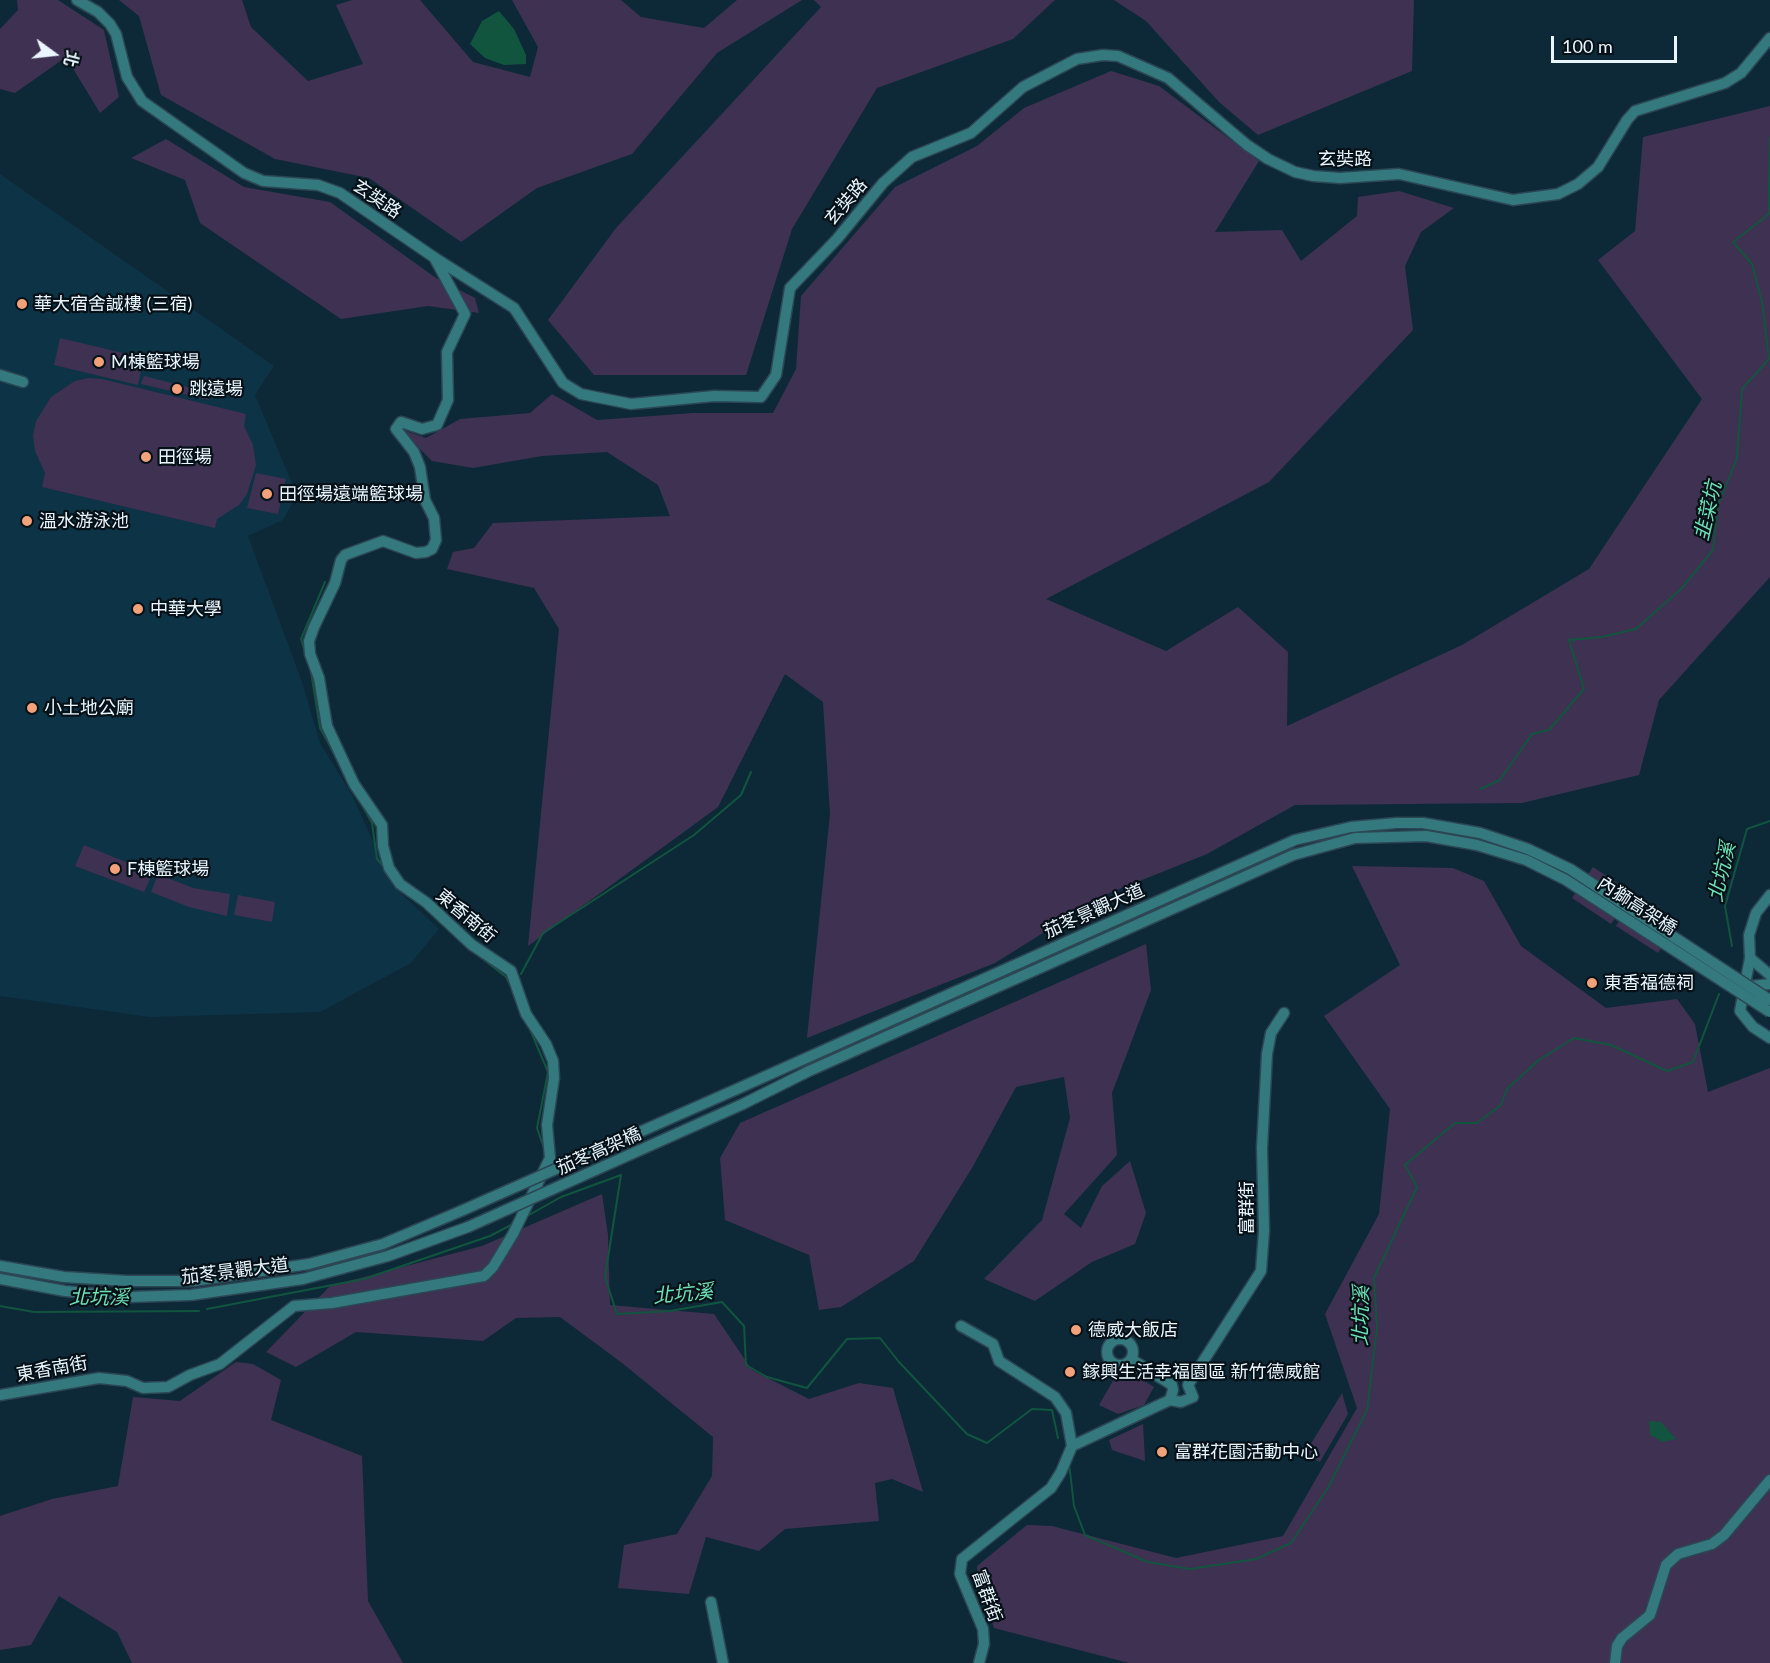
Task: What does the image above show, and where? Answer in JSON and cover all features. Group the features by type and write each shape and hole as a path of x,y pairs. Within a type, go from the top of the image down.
{"street":[{"name":"玄奘路","path":"77,0 98,12 110,24 116,34 127,77 142,100 244,173 263,181 318,184 340,194 514,308 526,322 551,369 562,383 581,394 631,404 714,396 761,397 776,375 790,288 837,239 883,183 912,157 971,133 1023,87 1077,59 1103,55 1118,56 1168,78 1247,144 1268,159 1295,172 1340,178 1399,174 1513,200 1558,194 1578,184 1598,167 1635,111 1725,83 1741,73 1770,38"},
{"name":"東香南街","path":"0,1395 99,1378 127,1381 143,1388 168,1387 190,1375 220,1364 294,1306 332,1303 484,1276 493,1267 513,1234 550,1158 547,1125 554,1078 552,1061 546,1044 521,1004 511,971 472,945 427,903 400,884 388,868 383,846 382,825 354,784 327,726 319,678 310,654 309,641 335,583 340,560 345,555 383,541 416,553 426,552 432,549 436,540 434,518 425,500 420,467 414,452 396,429 401,422 422,429 436,425 448,400 447,352 465,314 435,258"},
{"path":"0,375 22,382"},
{"name":"茄苳景觀大道","path":"737,1089 1295,840 1351,827 1396,823 1423,823 1480,833"},
{"name":"內獅高架橋","path":"1480,833 1528,849 1570,869 1770,999"},
{"name":"茄苳景觀大道","path":"743,1104 809,1071 1293,855 1355,838 1426,836 1477,845"},
{"name":"內獅高架橋","path":"1477,845 1526,860 1566,880 1770,1012"},
{"path":"1770,895 1756,913 1749,935 1750,958 1740,1011 1753,1027 1770,1038"},
{"path":"1750,958 1770,975"},
{"path":"1743,987 1770,984"},
{"name":"富群街","path":"1188,1384 1261,1270 1264,1231 1262,1148 1267,1054 1271,1034 1284,1014"},
{"name":"茄苳高架橋","path":"461,1211 737,1089"},
{"name":"茄苳高架橋","path":"468,1227 743,1104"},
{"name":"茄苳景觀大道","path":"0,1266 64,1277 128,1281 193,1281 309,1264 383,1244 461,1211"},
{"name":"茄苳景觀大道","path":"0,1280 65,1291 129,1297 191,1294 303,1279 388,1257 468,1227"},
{"path":"960,1326 993,1344 999,1361 1056,1397 1066,1413 1072,1446 1171,1395 1188,1384 1194,1397 1180,1402 1171,1395 1168,1382 1131,1359"},
{"name":"富群街","path":"980,1663 984,1644 983,1629 960,1574 962,1558 1051,1488 1072,1446"},
{"path":"1615,1663 1617,1646 1622,1638 1650,1615 1666,1565 1678,1554 1712,1544 1724,1535 1770,1480"},
{"path":"711,1602 723,1663"}],"shaded area":[{"path":"17,0 58,0 104,30 119,97 100,113 66,57 15,93 0,89 0,29 18,10"},
{"path":"119,0 242,0 251,27 308,81 363,64 336,5 352,0 420,0 473,62 530,77 538,47 512,0 621,0 641,17 704,28 737,0 802,0 717,53 632,154 537,188 461,242 369,178 275,159 161,95 139,16"},
{"path":"814,0 1055,0 1013,39 877,88 792,229 746,375 594,375 548,320 616,228 821,7"},
{"path":"1114,0 1414,0 1412,71 1258,135 1219,102 1146,21"},
{"path":"499,11 514,29 526,55 526,64 504,65 485,58 470,44 482,21"},
{"path":"1111,71 1159,86 1259,161 1215,232 1282,230 1301,261 1357,216 1358,197 1399,191 1454,208 1421,232 1405,266 1413,330 1269,482 1046,599 1166,651 1238,607 1288,652 1287,726 1462,645 1589,569 1702,399 1598,260 1635,231 1643,137 1770,106 1770,577 1659,700 1639,775 1522,803 1295,805 1207,854 1102,896 995,963 807,1038 830,814 823,702 785,674 718,807 528,946 559,629 534,588 447,569 453,552 474,548 493,523 670,516 658,485 607,452 542,456 473,468 432,461 400,429 426,438 460,419 530,413 552,394 597,420 693,413 773,413 796,369 801,296 895,187 977,146 1024,108"},
{"path":"166,139 244,187 330,202 436,278 475,298 479,313 428,306 341,319 200,223 185,180 131,158"},
{"name":"中華大學","path":"0,174 274,366 255,395 297,495 283,520 248,536 302,682 320,743 352,795 386,870 403,895 439,929 411,963 320,1012 150,1017 0,996"},
{"name":"M棟籃球場","path":"60,338 144,358 138,385 54,365"},
{"name":"跳遠場","path":"144,376 211,393 209,400 141,384"},
{"name":"田徑場","path":"88,378 102,379 246,414 244,426 253,445 256,465 247,494 239,505 217,519 215,528 42,487 45,473 35,451 33,435 36,421 51,397 75,381"},
{"name":"田徑場遠端籃球場","path":"256,473 286,479 278,514 247,508"},
{"name":"F棟籃球場","path":"84,845 153,873 144,892 75,866"},
{"path":"1352,866 1453,868 1484,881 1521,946 1606,1008 1677,999 1695,1024 1708,1092 1770,1068 1770,1663 1129,1663 994,1628 979,1585 977,1566 1027,1525 1052,1526 1176,1558 1283,1536 1357,1408 1325,1314 1379,1214 1390,1109 1324,1016 1400,965"},
{"path":"1593,867 1632,893 1611,924 1572,898"},
{"path":"158,874 193,888 230,894 227,916 189,907 151,892"},
{"path":"1636,894 1678,922 1658,953 1616,926"},
{"path":"238,895 275,902 272,922 234,915"},
{"path":"1146,944 1151,990 1112,1093 1117,1155 1064,1214 1081,1228 1102,1186 1130,1161 1146,1213 1135,1244 1092,1262 1035,1301 984,1279 1042,1220 1070,1118 1064,1077 1016,1087 972,1168 914,1261 841,1307 819,1310 809,1255 725,1220 720,1158 740,1123"},
{"path":"602,1194 608,1235 610,1305 714,1314 752,1370 809,1399 859,1383 893,1388 923,1492 892,1479 875,1483 879,1521 785,1529 759,1551 706,1537 689,1594 618,1588 624,1545 677,1534 712,1476 713,1437 622,1363 560,1317 516,1318 483,1341 356,1332 296,1367 266,1352 330,1286 482,1246"},
{"path":"236,1362 253,1364 281,1380 271,1420 362,1456 368,1601 403,1663 132,1663 117,1632 59,1596 31,1645 0,1650 0,1516 52,1499 118,1486 133,1397 180,1401"},
{"path":"1121,1367 1154,1387 1144,1405 1118,1414 1099,1405"},
{"path":"1342,1393 1348,1414 1320,1462 1304,1455"},
{"path":"1649,1421 1661,1422 1676,1439 1663,1442 1650,1435"},
{"path":"1143,1424 1145,1461 1112,1450 1109,1440"}],"waterway":[{"name":"韭菜坑","path":"1481,789 1500,780 1532,734 1549,730 1584,689 1569,640 1602,637 1636,629 1682,588 1713,550 1718,505 1737,458 1742,389 1769,359 1762,302 1752,264 1733,242 1769,214 1770,137"},
{"path":"305,652 301,639 325,582"},
{"path":"311,672 320,728 336,757"},
{"path":"521,974 543,933 694,835 741,795 751,772"},
{"path":"363,807 372,823 377,859 384,867"},
{"name":"北坑溪","path":"1732,946 1725,906 1747,829 1770,821"},
{"path":"479,956 506,977 511,986"},
{"name":"北坑溪","path":"1069,1463 1074,1506 1085,1535 1148,1562 1190,1569 1256,1559 1291,1543 1329,1486 1367,1410 1377,1328 1374,1278 1417,1187 1405,1165 1455,1123 1477,1123 1501,1105 1507,1089 1539,1060 1574,1038 1611,1045 1667,1071 1693,1062 1719,994"},
{"path":"529,1027 548,1072 537,1128 544,1148"},
{"name":"北坑溪","path":"529,1215 561,1197 621,1175 605,1277 617,1314 670,1311 722,1302 744,1326 746,1365 767,1377 807,1388 847,1339 880,1338 899,1362 967,1434 987,1443 1032,1409 1052,1410 1058,1438"},
{"name":"北坑溪","path":"207,1309 364,1279 490,1236 511,1225"},
{"name":"北坑溪","path":"0,1306 34,1312 199,1311"}],"place":[{"name":"華大宿舍誠樓 (三宿)","path":"22,304"},
{"name":"M棟籃球場","path":"99,362"},
{"name":"跳遠場","path":"177,389"},
{"name":"田徑場","path":"146,457"},
{"name":"田徑場遠端籃球場","path":"267,494"},
{"name":"溫水游泳池","path":"27,521"},
{"name":"中華大學","path":"138,609"},
{"name":"小土地公廟","path":"32,708"},
{"name":"F棟籃球場","path":"115,869"},
{"name":"東香福德祠","path":"1592,983"},
{"name":"德威大飯店","path":"1076,1330"},
{"name":"鎵興生活幸福園區 新竹德威館","path":"1070,1372"},
{"name":"富群花園活動中心","path":"1162,1452"}]}
